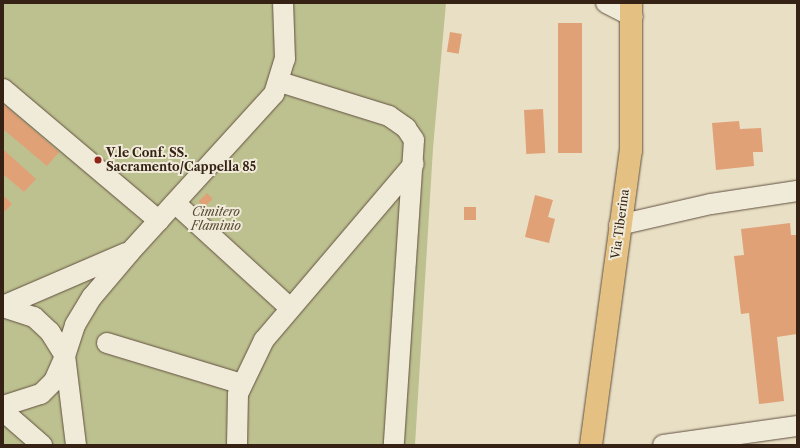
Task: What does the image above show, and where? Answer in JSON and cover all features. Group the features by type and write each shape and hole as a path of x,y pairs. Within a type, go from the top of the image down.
{"main road":[{"name":"Via Tiberina","path":"591,445 630,150 632,10"}],"street":[{"path":"3,406 41,394 54,381 66,356 84,309 130,252 258,114 280,82 286,50 283,3"},
{"path":"606,3 632,10"},
{"path":"280,82 389,116 406,128 414,140 414,164 394,445"},
{"path":"3,89 159,221"},
{"path":"237,445 235,410 242,384 264,340 414,164"},
{"path":"619,225 710,204 797,191"},
{"path":"175,203 290,308"},
{"path":"3,307 130,252"},
{"path":"3,307 34,317 50,332 66,356 76,445"},
{"path":"107,343 242,384"},
{"path":"3,411 42,445"},
{"path":"663,445 797,426"}],"green space":[{"name":"Cimitero Flaminio","path":"3,3 446,3 433,148 415,445 3,445"}],"building":[{"path":"558,23 582,23 582,153 558,153"},
{"path":"450,32 462,34 459,54 447,52"},
{"path":"3,104 59,152 47,166 3,129"},
{"path":"543,109 545,153 526,154 524,110"},
{"path":"739,121 740,129 761,128 763,152 753,152 754,166 716,170 712,123"},
{"path":"3,149 36,179 24,192 3,174"},
{"path":"207,193 213,199 204,207 199,201"},
{"path":"3,195 12,204 3,213"},
{"path":"535,195 553,200 548,217 555,219 549,243 525,237"},
{"path":"464,207 476,207 476,220 464,220"},
{"path":"790,223 791,235 797,235 797,334 777,337 784,401 759,404 749,313 741,314 734,256 744,255 741,229"}],"place":[{"name":"V.le Conf. SS. Sacramento/Cappella 85","path":"98,160"}]}
